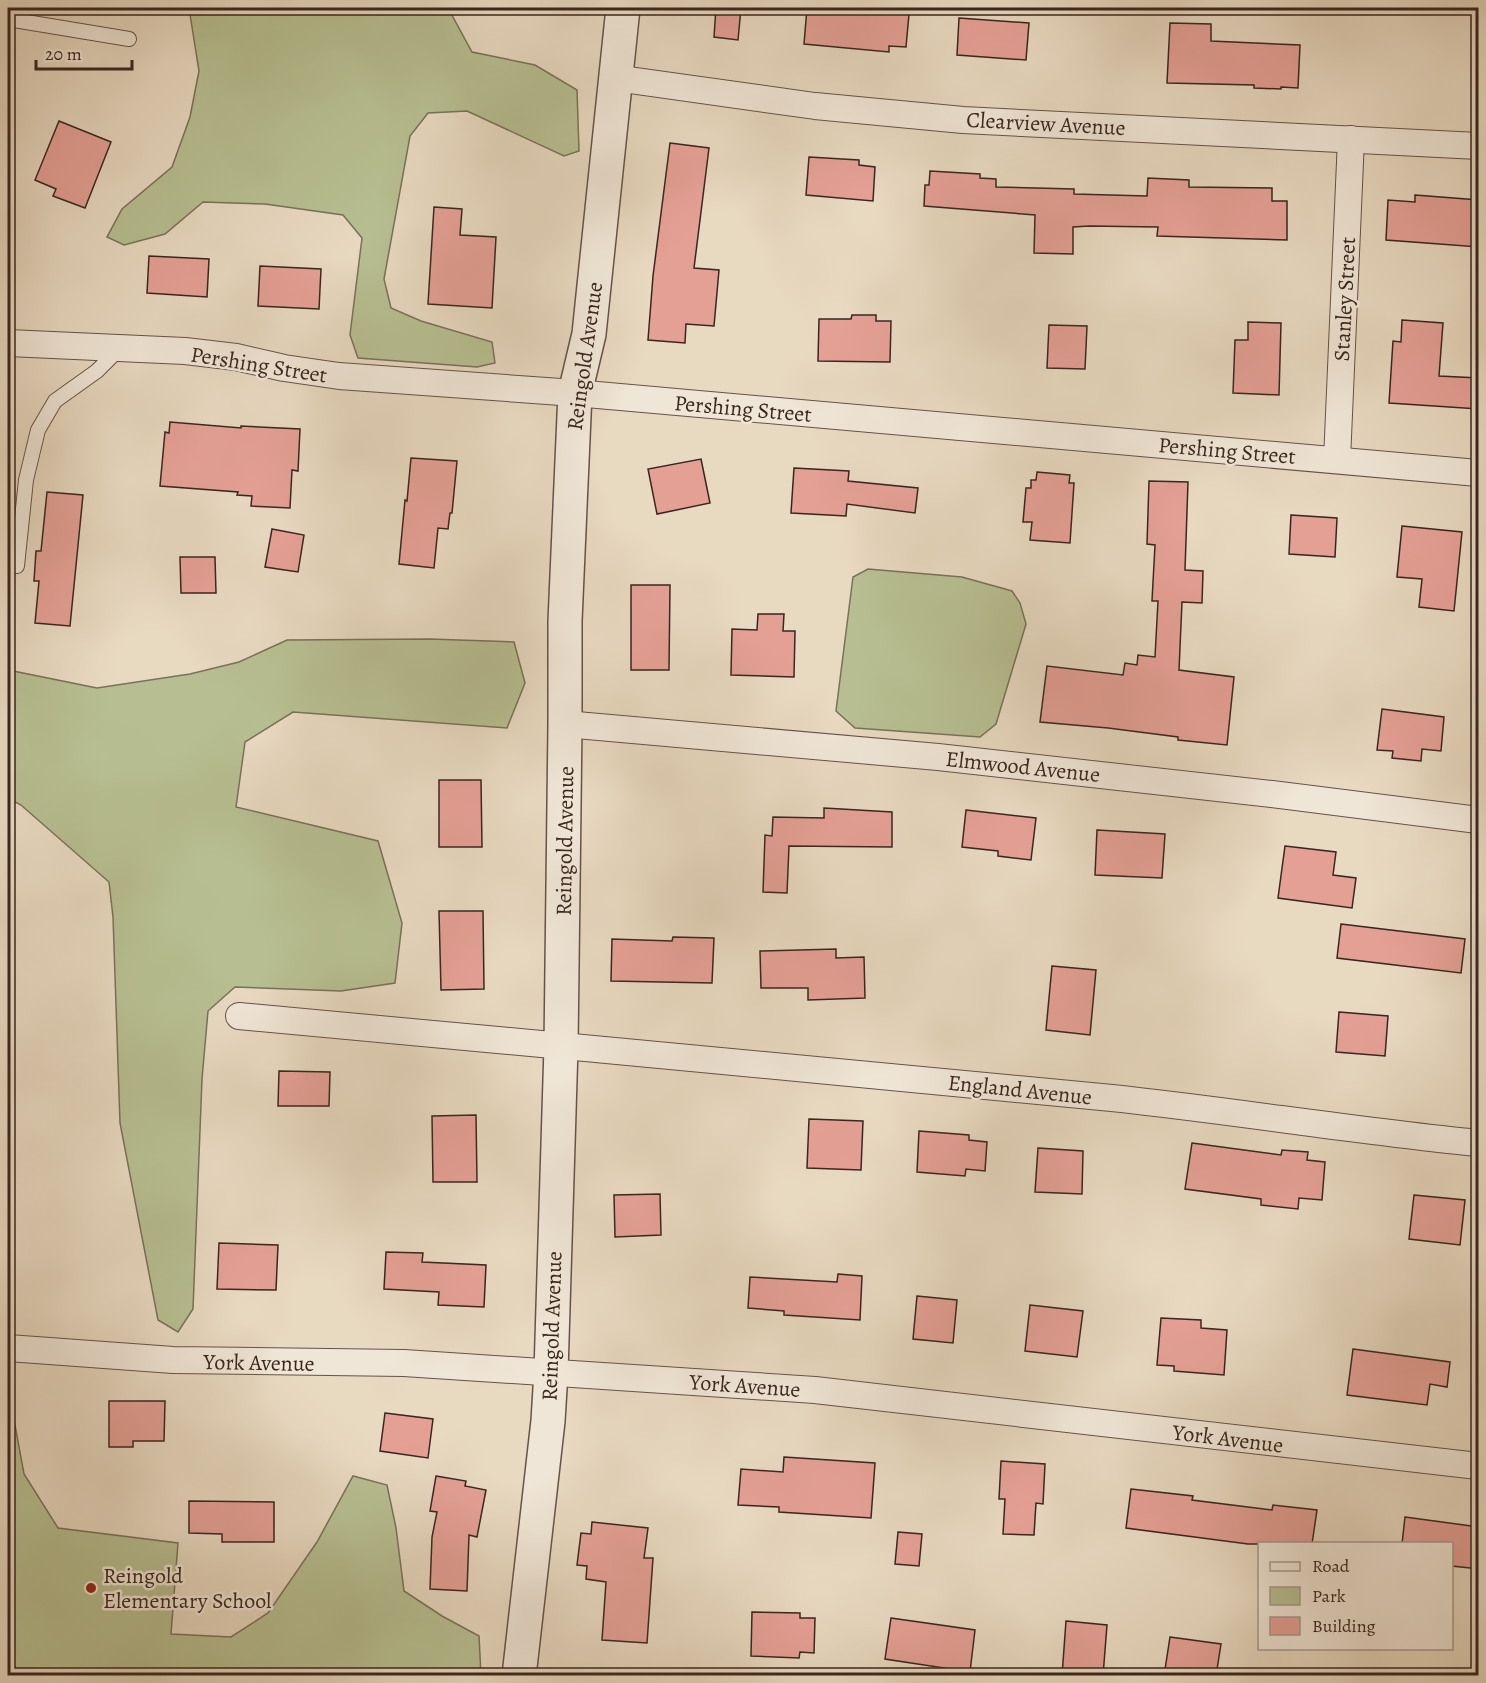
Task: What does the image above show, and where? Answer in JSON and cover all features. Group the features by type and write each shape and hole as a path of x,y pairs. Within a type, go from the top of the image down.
{"street":[{"name":"Reingold Avenue","path":"519,1676 548,1421 551,1372 561,1047 565,621 575,393 589,334 623,8"},
{"name":"Clearview Avenue","path":"615,78 815,106 963,120 1479,146"},
{"name":"Stanley Street","path":"1337,460 1351,139"},
{"name":"Pershing Street","path":"8,343 185,351 236,357 284,368 339,376 575,393 1479,472"},
{"name":"Elmwood Avenue","path":"565,724 938,757 1272,794 1479,820"},
{"name":"England Avenue","path":"239,1016 561,1047 850,1071 1118,1099 1370,1132 1479,1143"},
{"name":"York Avenue","path":"8,1348 173,1360 404,1363 815,1390 1479,1466"}],"lane":[{"path":"8,19 129,39"},
{"path":"17,566 26,480 38,430 55,401 97,371 120,348"}],"green space":[{"path":"189,8 448,8 472,52 535,65 577,90 579,151 564,156 467,111 428,113 410,136 384,279 391,308 421,321 492,342 495,363 477,367 358,358 350,335 362,238 343,215 265,204 203,202 165,234 124,245 107,237 122,209 172,167 190,117 199,71"},
{"path":"868,569 962,577 1012,591 1020,603 1026,624 996,724 980,737 855,728 836,711 853,577"},
{"path":"430,639 514,642 525,683 507,728 293,712 245,742 236,807 378,841 402,923 395,983 341,991 235,987 208,1011 202,1079 193,1309 178,1332 158,1320 120,1123 113,917 109,882 21,805 8,798 8,670 97,688 190,674 239,662 287,640"},
{"path":"8,1387 24,1474 58,1528 178,1543 171,1634 231,1637 268,1613 317,1542 353,1476 387,1485 396,1528 404,1591 442,1616 479,1636 481,1675 8,1675"}],"building":[{"path":"716,8 741,8 738,40 714,37"},
{"path":"807,8 843,8 909,14 906,47 889,46 889,52 804,44"},
{"path":"959,18 1029,23 1026,60 957,55"},
{"path":"1170,23 1211,24 1211,41 1300,45 1298,88 1167,83"},
{"path":"59,121 111,142 85,208 53,196 56,189 35,180"},
{"path":"670,143 709,148 694,268 719,270 714,326 686,324 685,343 648,340 653,276"},
{"path":"809,157 859,160 859,165 875,167 873,201 806,195"},
{"path":"930,171 980,174 980,178 996,179 996,187 1074,189 1074,194 1147,196 1148,178 1189,180 1189,187 1272,188 1272,201 1287,201 1287,240 1157,236 1158,227 1089,226 1073,227 1073,254 1034,253 1035,215 924,206 925,185 929,185"},
{"path":"1415,195 1479,200 1479,247 1386,240 1388,200 1415,202"},
{"path":"434,207 462,209 460,235 496,237 492,308 428,304"},
{"path":"149,256 209,259 207,297 147,293"},
{"path":"260,266 321,269 319,309 258,306"},
{"path":"852,315 876,315 876,321 891,321 890,362 818,361 819,319 851,319"},
{"path":"1402,320 1443,323 1439,376 1479,378 1479,409 1389,403 1393,341 1401,342"},
{"path":"1248,322 1281,323 1279,395 1233,393 1235,340 1248,340"},
{"path":"1049,325 1087,326 1085,369 1047,368"},
{"path":"170,422 241,428 241,426 300,429 298,471 292,470 290,508 251,506 252,496 237,495 238,492 160,486 165,432 169,433"},
{"path":"411,458 457,461 452,513 450,513 448,529 438,528 434,568 399,564"},
{"path":"701,459 710,503 657,514 648,469"},
{"path":"794,468 849,471 848,481 918,488 915,513 847,504 846,516 791,513"},
{"path":"1037,472 1070,475 1069,483 1074,483 1070,543 1030,540 1032,522 1023,522 1026,488 1031,488 1031,480 1036,480"},
{"path":"1149,481 1188,482 1185,570 1203,571 1202,603 1182,602 1179,670 1234,677 1227,745 1178,740 1178,737 1108,728 1040,722 1047,666 1123,675 1125,663 1137,665 1138,655 1155,657 1158,601 1152,601 1155,545 1147,544"},
{"path":"47,492 83,495 70,626 35,623 39,581 34,581 36,551 41,551"},
{"path":"1291,515 1337,518 1335,557 1289,554"},
{"path":"1402,526 1462,532 1454,611 1419,607 1422,579 1397,577"},
{"path":"272,529 304,535 298,572 265,567"},
{"path":"180,557 215,557 216,593 181,593"},
{"path":"631,585 670,585 669,670 631,670"},
{"path":"758,614 784,614 783,631 795,631 794,677 731,675 732,629 757,630"},
{"path":"1382,709 1444,717 1441,751 1422,749 1421,761 1392,758 1393,751 1377,750"},
{"path":"439,780 481,780 482,847 439,847"},
{"path":"824,808 892,812 892,847 789,846 787,893 763,892 765,835 772,836 773,817 824,818"},
{"path":"966,810 1036,818 1031,860 998,856 998,851 962,847"},
{"path":"1097,830 1165,834 1162,878 1095,875"},
{"path":"1285,846 1336,852 1333,875 1356,878 1352,908 1278,898"},
{"path":"439,911 483,911 484,989 441,990"},
{"path":"1341,924 1465,939 1461,973 1337,958"},
{"path":"673,937 714,938 712,983 611,981 612,939 672,941"},
{"path":"836,949 836,958 864,957 865,998 808,1000 808,988 761,988 760,951"},
{"path":"1052,966 1096,970 1090,1035 1046,1030"},
{"path":"1339,1012 1388,1016 1385,1056 1336,1052"},
{"path":"279,1071 330,1072 329,1106 278,1106"},
{"path":"476,1115 477,1182 433,1182 432,1116"},
{"path":"809,1119 863,1121 861,1170 807,1168"},
{"path":"919,1131 969,1135 969,1140 987,1142 985,1171 966,1169 965,1176 917,1172"},
{"path":"1192,1143 1281,1155 1282,1150 1308,1152 1307,1160 1325,1162 1322,1200 1299,1198 1298,1209 1261,1205 1261,1199 1185,1189"},
{"path":"1038,1148 1083,1151 1082,1194 1035,1192"},
{"path":"660,1194 661,1235 615,1237 614,1195"},
{"path":"1414,1195 1465,1200 1460,1245 1409,1239"},
{"path":"219,1243 278,1245 276,1290 217,1289"},
{"path":"386,1252 423,1253 422,1262 486,1265 484,1307 438,1305 439,1292 384,1289"},
{"path":"838,1274 862,1276 860,1320 784,1315 784,1311 748,1308 750,1277 837,1282"},
{"path":"917,1296 957,1300 953,1343 913,1339"},
{"path":"1030,1305 1083,1311 1077,1357 1025,1351"},
{"path":"1161,1318 1201,1320 1201,1328 1227,1330 1224,1375 1174,1371 1174,1366 1157,1365"},
{"path":"1353,1349 1450,1362 1447,1387 1430,1384 1427,1405 1347,1395"},
{"path":"109,1401 165,1401 164,1441 133,1441 133,1447 109,1447"},
{"path":"385,1413 433,1419 428,1458 380,1451"},
{"path":"784,1457 875,1463 871,1518 779,1512 779,1507 738,1505 741,1469 783,1472"},
{"path":"1001,1461 1045,1464 1043,1504 1036,1503 1034,1535 1003,1534 1005,1499 999,1499"},
{"path":"436,1476 466,1481 465,1486 486,1490 477,1537 469,1535 467,1591 430,1589 432,1537 437,1512 430,1511"},
{"path":"1131,1489 1193,1496 1192,1500 1272,1510 1273,1505 1317,1510 1312,1542 1248,1544 1126,1528"},
{"path":"189,1501 274,1502 274,1542 222,1542 222,1534 189,1533"},
{"path":"1405,1517 1479,1527 1479,1569 1453,1566 1453,1542 1402,1542"},
{"path":"592,1522 648,1528 644,1558 653,1558 647,1643 602,1640 606,1582 586,1579 587,1566 577,1565 581,1533 591,1534"},
{"path":"898,1532 922,1534 919,1566 895,1564"},
{"path":"752,1612 800,1613 800,1618 815,1618 814,1653 800,1652 799,1658 751,1656"},
{"path":"891,1618 975,1630 970,1672 885,1659"},
{"path":"1066,1621 1107,1625 1103,1676 1062,1676"},
{"path":"1170,1637 1221,1644 1216,1676 1164,1676"}],"place":[{"name":"Reingold Elementary School","path":"91,1588"}]}
